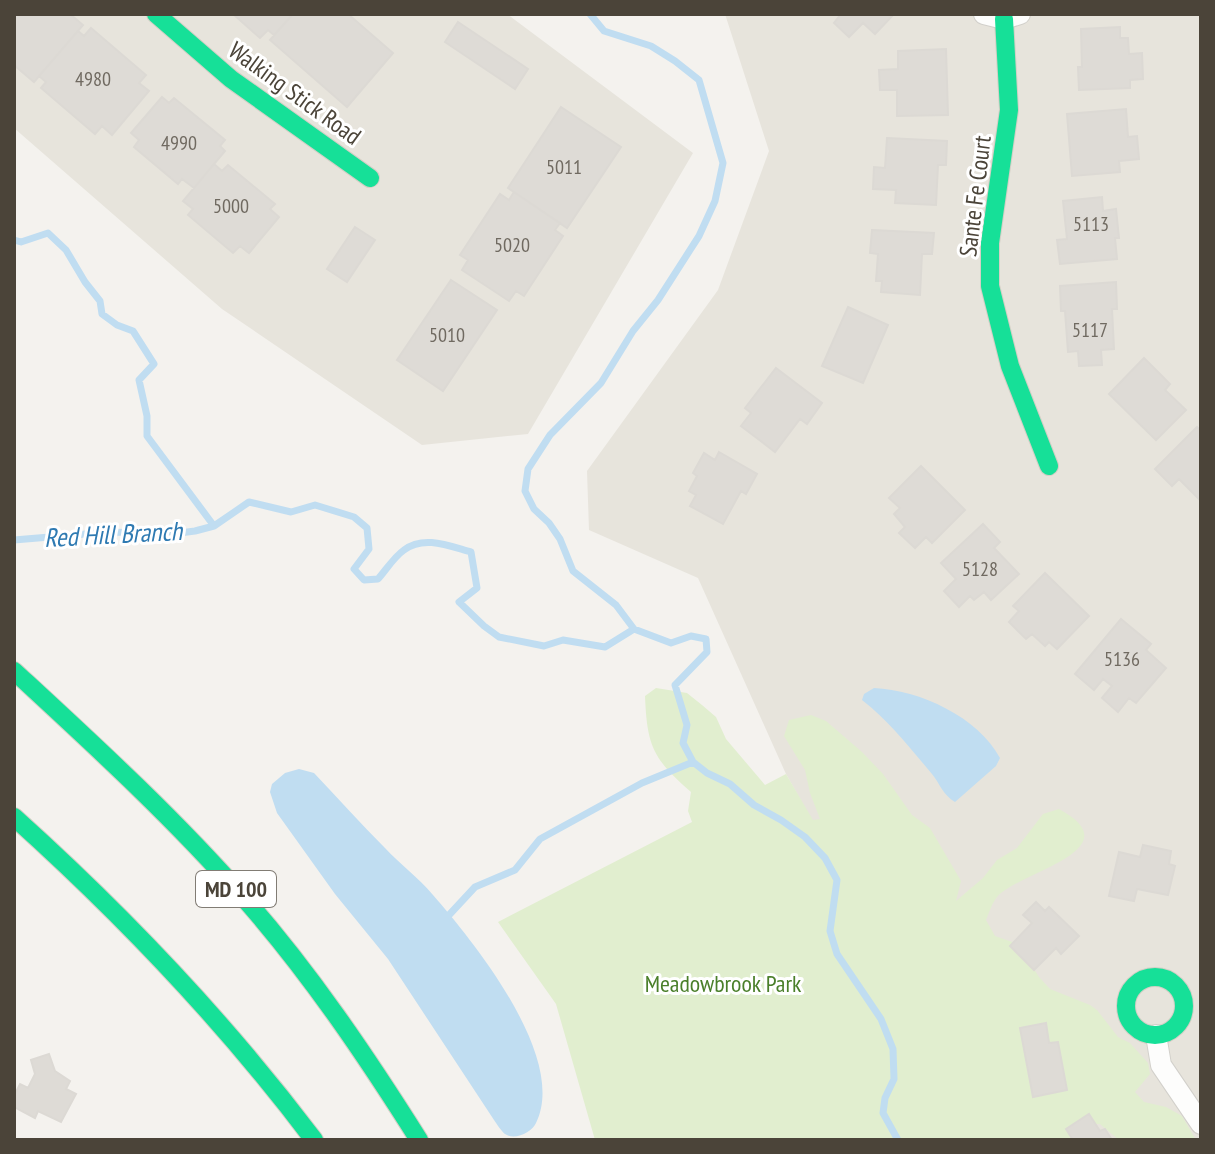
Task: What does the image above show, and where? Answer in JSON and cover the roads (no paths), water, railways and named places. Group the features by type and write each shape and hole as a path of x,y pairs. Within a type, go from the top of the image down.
{"main road":[{"name":"Walking Stick Road","path":"156,14 231,79 370,178"},
{"name":"Sante Fe Court","path":"1003,16 1009,111 992,219 991,289 1010,361 1049,466"},
{"name":"MD 100","path":"14,671 179,829 244,898 320,990 419,1140"},
{"path":"14,817 105,901 167,965 241,1048 314,1140"}],"street":[{"path":"1156,1035 1161,1065 1201,1124"}],"water":[{"path":"874,688 928,700 963,718 990,743 1000,758 996,766 955,802 899,735 862,700 864,694"},
{"path":"299,769 314,773 428,889 471,941 512,1002 539,1067 542,1096 536,1123 527,1132 509,1136 501,1129 388,959 335,894 277,813 270,792 272,784 285,773"}],"waterway":[{"path":"590,14 604,31 651,46 699,80 723,163 715,201 699,236 601,383 550,435 528,469 525,491 534,509 560,539 573,571 616,605 634,629"},
{"path":"14,240 21,242 48,233 66,250 100,301 102,314 117,325 133,331 154,364 139,380 147,416 147,436 214,526"},
{"name":"Red Hill Branch","path":"14,540 109,532 172,534 214,526 249,502 291,512 315,505 354,517 367,528 369,549 354,569 364,580 378,579 400,553 420,543 437,543 471,552 477,588 459,602 499,637 544,646 563,640 605,647 634,629 671,643 691,636 706,639 707,652 675,685 687,725 683,743 693,762 707,773 730,784 754,805 805,837 825,858 837,880 830,931 837,954 881,1019 893,1049 894,1079 885,1098 883,1113 898,1140"},
{"path":"449,915 475,887 515,870 540,839 642,783 693,762"}],"park label":[{"name":"Meadowbrook Park","path":"723,983"}]}
